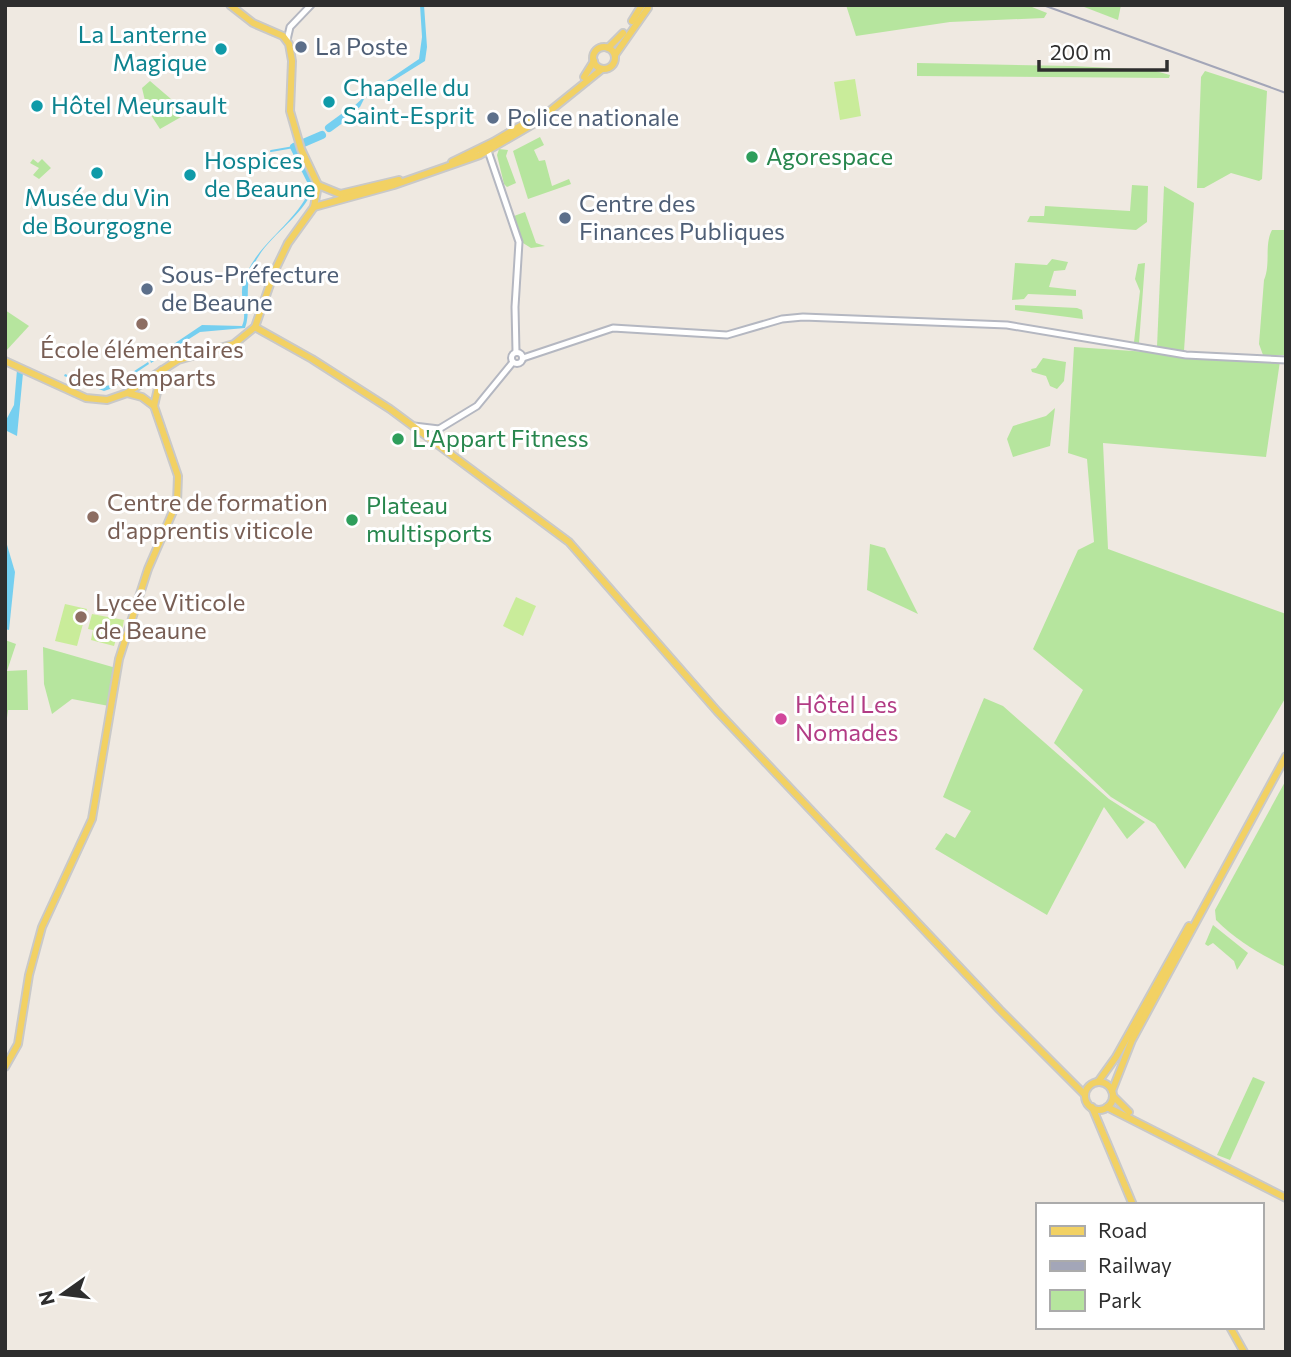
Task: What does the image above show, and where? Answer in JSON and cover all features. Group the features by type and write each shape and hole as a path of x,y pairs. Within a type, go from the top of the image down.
{"main road":[{"path":"230,5 253,23 287,40"},
{"path":"275,32 290,27 311,5"},
{"path":"318,185 340,194 412,177 488,148 544,111 583,78 594,61 597,50 608,48 647,6"},
{"path":"314,208 394,185 488,148 536,123 602,69 612,66 615,55 647,6"},
{"path":"6,361 92,399 107,400 127,393 188,356 234,344 255,327 275,270 288,243 314,208 318,185 297,138 290,108 292,55 287,40 290,27"},
{"path":"608,48 615,55"},
{"path":"594,61 602,69"},
{"path":"432,439 439,429 477,406 513,362 512,356 516,352 519,242 488,148"},
{"path":"513,362 520,363 523,358 618,328 727,335 793,317 1007,326 1186,355 1286,360"},
{"path":"255,327 313,359 414,426 574,547 717,711 1086,1095 1132,1203"},
{"path":"516,352 523,358"},
{"path":"5,1067 18,1044 29,975 42,927 92,819 119,659 148,569 177,502 178,476 155,406 162,370"},
{"path":"127,393 142,397 155,406"},
{"path":"414,426 439,429"},
{"path":"1086,1095 1116,1057 1286,756"},
{"path":"1103,1134 1105,1108 1132,1040 1214,886"},
{"path":"1058,1068 1081,1083 1107,1084 1121,1107 1144,1123"},
{"path":"1092,1107 1105,1108 1144,1123 1286,1198"},
{"path":"1231,1329 1244,1352"}],"green space":[{"path":"846,5 1027,5 1047,13 1044,18 950,22 856,36"},
{"path":"1079,5 1121,5 1118,20"},
{"path":"917,63 1073,66 1152,70 1170,75 1169,78 917,76"},
{"path":"1205,71 1267,91 1262,179 1259,181 1231,173 1204,188 1197,188 1201,77"},
{"path":"855,79 861,116 840,120 834,82"},
{"path":"150,81 171,99 175,99 175,108 181,117 160,129 147,109 142,88"},
{"path":"540,137 544,145 534,150 539,161 545,160 552,186 569,179 571,184 528,199 513,151"},
{"path":"499,149 508,150 506,156 516,183 507,187 497,155"},
{"path":"33,159 38,163 42,159 51,168 39,179 33,175 39,168 30,163"},
{"path":"1132,185 1148,186 1147,222 1136,230 1027,222 1030,216 1044,216 1045,206 1130,211"},
{"path":"1164,186 1194,203 1184,351 1157,347"},
{"path":"525,212 536,243 545,246 531,248 523,243 514,216"},
{"path":"1272,230 1286,230 1286,355 1263,355 1259,344 1268,242"},
{"path":"1052,259 1068,262 1065,270 1054,271 1049,287 1076,290 1076,296 1028,294 1024,299 1012,300 1015,263 1047,265"},
{"path":"1145,263 1139,343 1134,342 1140,291 1135,279 1138,264"},
{"path":"1015,305 1077,308 1082,310 1083,319 1015,310"},
{"path":"5,310 29,326 5,352"},
{"path":"1074,347 1280,361 1266,457 1103,443 1108,549 1286,614 1286,697 1185,869 1155,824 1111,797 1054,743 1083,690 1033,649 1078,550 1094,542 1087,459 1068,453"},
{"path":"1043,358 1066,362 1064,381 1057,389 1050,386 1046,376 1032,372 1031,369 1036,368"},
{"path":"1055,408 1050,446 1013,457 1007,439 1013,426 1046,416"},
{"path":"870,544 885,548 918,614 867,590"},
{"path":"516,597 536,606 523,636 503,626"},
{"path":"65,604 87,609 77,646 55,641"},
{"path":"92,614 124,620 121,636 117,636 114,646 91,640 93,630 88,629"},
{"path":"5,640 16,644 7,671 27,670 28,710 8,710 6,726"},
{"path":"43,647 116,668 109,706 72,699 52,714 44,684"},
{"path":"984,698 1003,706 1109,799 1145,822 1127,839 1104,807 1047,915 935,849 946,833 955,838 971,811 943,797"},
{"path":"1286,780 1286,967 1232,934 1216,920 1215,910"},
{"path":"1213,925 1248,953 1237,970 1234,961 1213,943 1208,946 1205,944"},
{"path":"1253,1077 1265,1082 1230,1160 1217,1155"}],"water":[{"path":"420,5 424,5 427,47 425,61 364,99 360,107 337,122 366,95 419,59 422,37"},
{"path":"311,186 313,190 299,212 271,240 255,262 250,274 245,328 200,332 151,363 150,360 202,325 242,326 242,289 248,270 256,257 266,245 297,211"},
{"path":"148,362 149,364 113,388 104,391 64,376 65,374 102,386 109,385"},
{"path":"17,370 23,373 17,436 5,430 5,422 14,405"},
{"path":"5,538 15,572 9,630 5,629"}],"waterway":[{"path":"329,128 344,117"},
{"path":"308,196 312,183 294,147 322,135"},
{"path":"271,151 294,147"}],"railway":[{"path":"1043,5 1286,93"}],"place":[{"name":"La Poste","path":"301,47"},
{"name":"La Lanterne Magique","path":"221,49"},
{"name":"Chapelle du Saint-Esprit","path":"329,102"},
{"name":"Hôtel Meursault","path":"37,106"},
{"name":"Police nationale","path":"493,118"},
{"name":"Agorespace","path":"752,157"},
{"name":"Musée du Vin de Bourgogne","path":"97,173"},
{"name":"Hospices de Beaune","path":"190,175"},
{"name":"Centre des Finances Publiques","path":"565,218"},
{"name":"Sous-Préfecture de Beaune","path":"147,289"},
{"name":"École élémentaires des Remparts","path":"142,324"},
{"name":"L'Appart Fitness","path":"398,439"},
{"name":"Centre de formation d'apprentis viticole","path":"93,517"},
{"name":"Plateau multisports","path":"352,520"},
{"name":"Lycée Viticole de Beaune","path":"81,617"},
{"name":"Hôtel Les Nomades","path":"781,719"}]}
